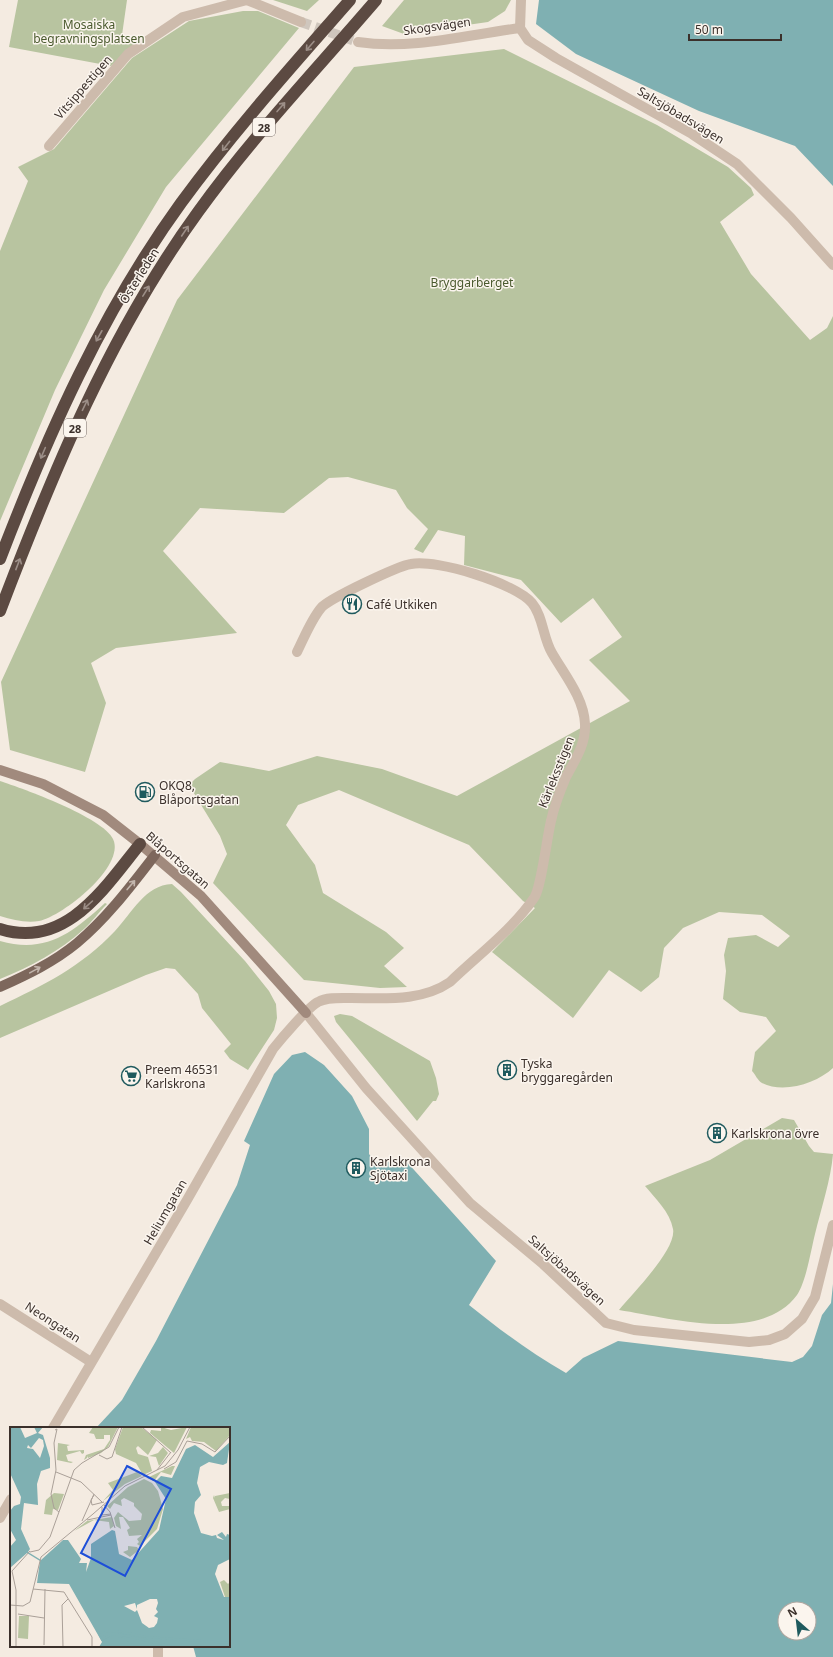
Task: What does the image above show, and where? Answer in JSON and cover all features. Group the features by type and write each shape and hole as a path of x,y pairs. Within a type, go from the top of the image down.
{"highway":[{"name":"Österleden","path":"0,559 21,503 63,405 89,354 147,254 181,203 238,130 350,0"},
{"name":"Österleden","path":"0,611 38,514 81,414 132,313 198,212 252,141 376,0"},
{"path":"0,928 16,933 33,933 50,929 65,922 81,912 94,900 140,844"}],"main road":[{"path":"0,987 47,964 76,943 108,913 155,856"}],"street":[{"path":"247,0 301,22"},
{"name":"Vitsippestigen","path":"49,146 128,54 183,17 247,0"},
{"path":"520,28 521,0"},
{"name":"Skogsvägen","path":"358,42 381,46 416,44 520,28"},
{"name":"Saltsjöbadsvägen","path":"520,28 528,40 556,58 692,134 737,164 791,218 833,265"},
{"name":"Kärleksstigen","path":"297,652 321,607 372,579 410,564 422,563 445,566 516,590 532,603 549,649 581,705 585,723 584,739 566,778 551,820 536,897 512,924 450,982 439,989 416,996 330,999 317,1002 306,1013"},
{"name":"Blåportsgatan","path":"0,770 43,784 102,815 140,844 200,896 306,1013"},
{"name":"Saltsjöbadsvägen","path":"306,1013 366,1088 470,1203 543,1264 606,1323 634,1330 749,1342 769,1340 785,1334 802,1318 815,1297 833,1225"},
{"name":"Heliumgatan","path":"54,1427 273,1049 306,1013"},
{"name":"Neongatan","path":"0,1304 92,1362"},
{"path":"0,1518 10,1501"}],"green space":[{"name":"Mosaiska begravningsplatsen","path":"18,0 127,0 122,35 141,40 111,66 9,47"},
{"path":"273,0 319,0 307,11"},
{"path":"404,0 511,0 505,11 488,22 404,34 382,26"},
{"path":"243,11 258,11 299,28 166,187 104,290 55,390 0,521 0,251 28,181 18,167 54,149 132,58 189,21"},
{"name":"Bryggarberget","path":"504,49 657,125 728,167 751,188 754,195 720,222 751,274 810,340 827,328 833,316 833,1068 818,1078 800,1085 780,1087 771,1086 759,1081 752,1071 755,1052 776,1031 766,1017 740,1012 723,999 726,971 724,955 728,938 756,935 778,947 790,936 762,915 719,912 683,928 664,948 659,977 641,992 609,970 573,1018 492,952 535,908 523,901 469,845 339,790 298,805 286,825 315,865 323,893 386,932 404,948 384,966 407,987 380,988 304,980 213,883 227,854 220,836 189,785 195,779 220,762 269,771 317,756 382,769 457,796 630,701 589,660 622,637 593,598 561,623 521,580 464,565 465,536 438,530 423,553 414,549 428,529 407,508 396,490 348,477 329,478 284,513 200,508 163,551 237,633 116,648 91,663 106,703 85,772 10,750 1,682 177,300 354,67"},
{"path":"0,781 26,790 79,813 106,831 113,839 115,850 102,875 90,888 63,910 39,921 20,921 0,916"},
{"path":"172,884 245,961 269,991 276,1004 277,1018 274,1030 248,1070 230,1059 224,1051 231,1044 202,1008 198,994 175,969 166,968 146,975 0,1038 0,1006 47,983 75,965 102,944 140,901 154,889"},
{"path":"105,903 107,904 75,937 33,964 0,979 0,941 31,945 45,943 69,932"},
{"path":"340,1014 352,1016 430,1061 436,1078 439,1094 436,1101 433,1101 417,1121 336,1022 334,1016"},
{"path":"782,1118 794,1120 814,1152 833,1154 828,1184 808,1266 797,1295 781,1310 761,1319 738,1323 714,1324 688,1322 619,1310 643,1283 661,1259 672,1238 673,1229 669,1217 645,1186 710,1160"}],"water":[{"path":"539,0 833,0 833,186 795,146 699,111 576,54 536,24"},
{"path":"305,1052 324,1065 352,1096 369,1129 369,1154 375,1162 406,1161 496,1261 469,1305 516,1341 566,1373 583,1358 618,1341 792,1362 803,1357 812,1346 822,1315 831,1303 833,1284 833,1657 196,1657 193,1647 230,1647 230,1427 97,1427 122,1400 156,1341 237,1185 250,1145 244,1141 274,1074 292,1055"}],"tunnel":[{"path":"301,22 358,42"}],"place":[{"name":"Café Utkiken","path":"352,604"},
{"name":"OKQ8, Blåportsgatan","path":"145,792"},
{"name":"Tyska bryggaregården","path":"507,1070"},
{"name":"Preem 46531 Karlskrona","path":"131,1076"},
{"name":"Karlskrona övre","path":"717,1133"},
{"name":"Karlskrona Sjötaxi","path":"356,1168"}]}
